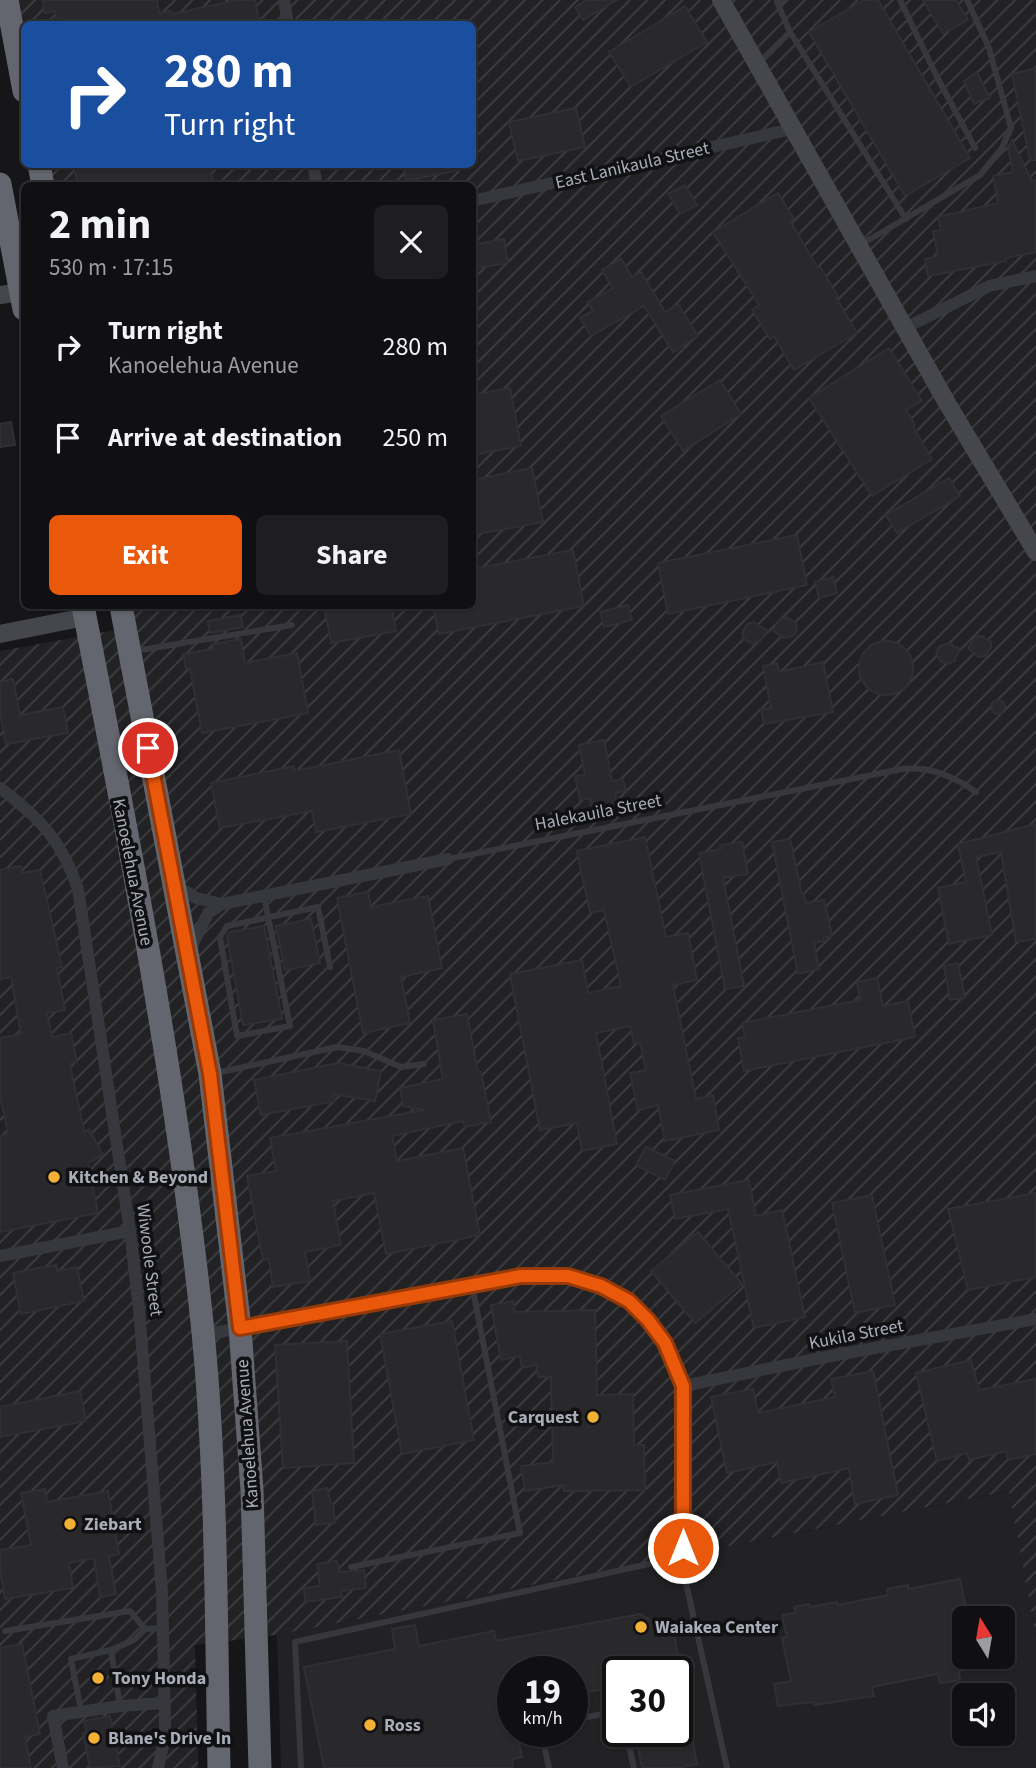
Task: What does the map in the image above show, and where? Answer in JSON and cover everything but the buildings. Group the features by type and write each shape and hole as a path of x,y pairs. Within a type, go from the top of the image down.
{"highway":[{"path":"7,0 21,75"},
{"path":"0,184 15,298"},
{"path":"89,609 122,640 130,655"},
{"name":"Kanoelehua Avenue","path":"89,609 168,1066 188,1203 203,1335 213,1496 219,1768"},
{"name":"Kanoelehua Avenue","path":"122,609 189,952 210,1074 240,1328 252,1490 260,1768"}],"street":[{"path":"284,0 288,21"},
{"path":"721,0 858,246 1036,552"},
{"name":"East Lanikaula Street","path":"476,200 792,129"},
{"path":"905,328 989,286 1036,276"},
{"path":"0,634 89,609"},
{"name":"Wiwoole Street","path":"0,788 45,826 62,849 78,890 130,1231 148,1404 162,1591 164,1737 158,1768"},
{"name":"Halekauila Street","path":"174,884 196,898 222,904 448,859"},
{"path":"189,952 208,913 222,904"},
{"path":"0,1256 130,1231"},
{"path":"203,1335 521,1276 568,1276 601,1286 629,1301 648,1320 665,1343 683,1386 682,1553"},
{"name":"Kukila Street","path":"683,1386 836,1354 1036,1318"},
{"path":"63,1768 53,1716 120,1706 164,1703"}],"lane":[{"path":"900,0 975,148"},
{"path":"858,246 980,175 1002,148 1011,128 989,48 967,0"},
{"path":"778,1 790,32 906,219"},
{"path":"757,65 790,32"},
{"path":"130,655 292,625"},
{"name":"Halekauila Street","path":"448,859 902,769 930,770 945,774 976,792"},
{"path":"264,896 268,917 290,1026 237,1035 220,937 227,926 268,917 318,907 330,967"},
{"path":"210,1074 338,1047 364,1051 401,1067 424,1063"},
{"path":"351,1567 520,1533 471,1285"},
{"path":"302,1768 295,1642 682,1553 727,1768"},
{"path":"5,1631 130,1611 145,1629"},
{"path":"81,1711 71,1659 111,1650 134,1640 145,1629 163,1628"},
{"path":"111,1650 120,1706"},
{"path":"544,1747 549,1768"},
{"path":"629,1747 634,1768"}],"shaded area":[{"path":"16,0 1036,0 1036,1637 1009,1491 277,1635 195,1645 198,1768 0,1768 0,651 132,627 129,609 476,609 476,182 49,182 47,168 476,168 476,21 21,21 21,29"},
{"name":"Waiakea Center","path":"1010,1491 1036,1637 1036,1768 281,1768 277,1635"}],"place":[{"name":"Kitchen & Beyond","path":"54,1177"},
{"name":"Carquest","path":"593,1417"},
{"name":"Ziebart","path":"70,1524"},
{"name":"Waiakea Center","path":"641,1627"},
{"name":"Tony Honda","path":"98,1678"},
{"name":"Ross","path":"370,1725"},
{"name":"Blane's Drive In","path":"94,1738"}],"route":[{"path":"148,748 189,952 210,1074 240,1328 521,1276 568,1276 601,1286 629,1301 648,1320 665,1343 683,1386 683,1548"}]}
